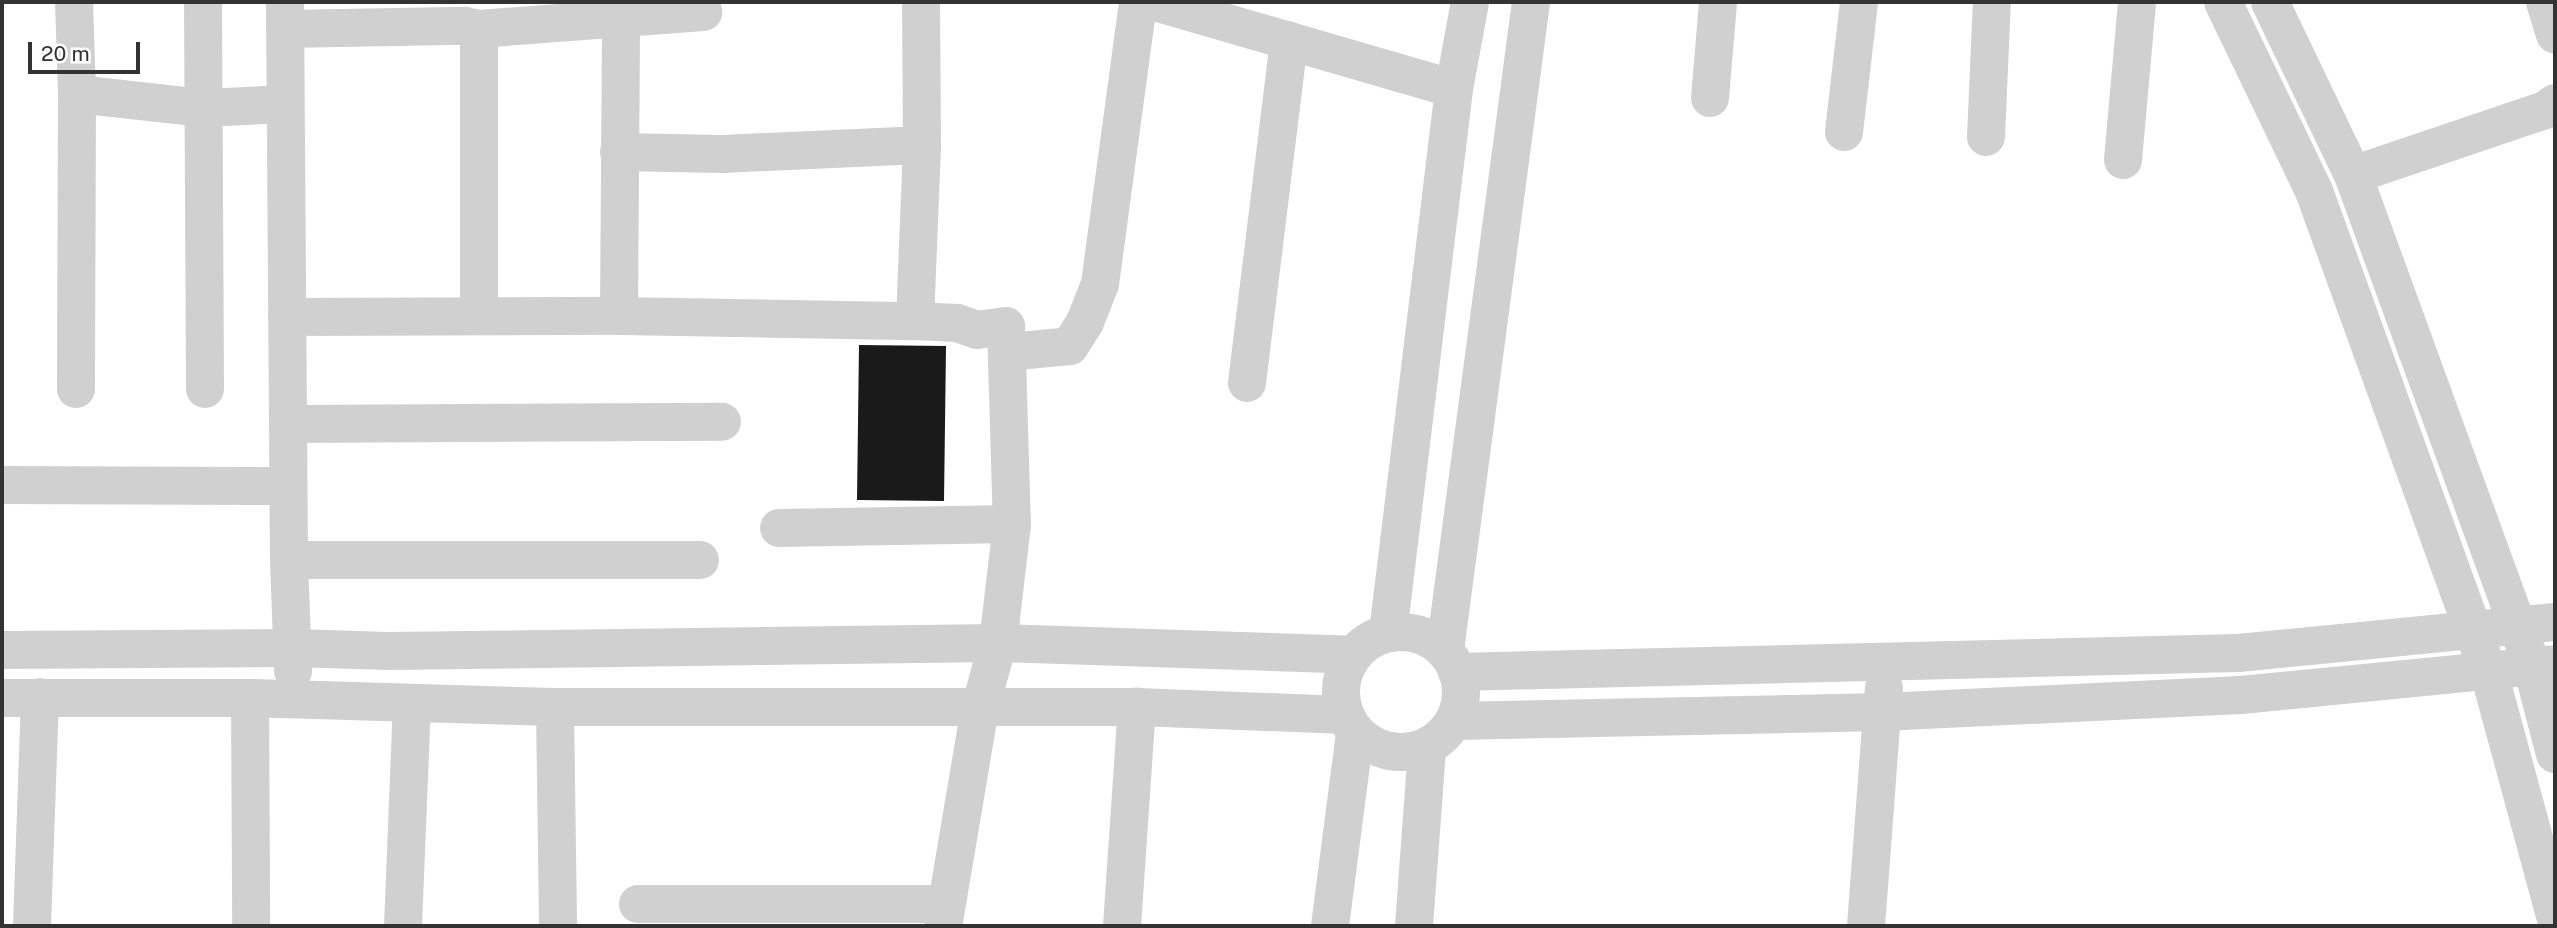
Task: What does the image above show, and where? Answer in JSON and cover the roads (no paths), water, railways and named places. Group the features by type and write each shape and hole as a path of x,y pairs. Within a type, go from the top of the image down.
{"street":[{"path":"74,2 77,94 76,389"},
{"path":"203,2 205,389"},
{"path":"915,321 922,145 921,2"},
{"path":"1008,352 1070,346 1086,322 1100,284 1138,2"},
{"path":"1156,2 1454,89"},
{"path":"1388,633 1454,89 1469,2"},
{"path":"1451,661 1531,2"},
{"path":"1710,98 1718,2"},
{"path":"1844,132 1859,2"},
{"path":"1986,137 1992,2"},
{"path":"2123,160 2137,2"},
{"path":"2223,2 2314,191 2487,670 2555,916"},
{"path":"2270,2 2353,174 2516,625 2543,665 2555,754"},
{"path":"2545,2 2555,34"},
{"path":"291,700 294,648 289,560 285,15 470,19 621,18 703,12"},
{"path":"619,316 621,18"},
{"path":"470,19 479,316"},
{"path":"1247,383 1289,41"},
{"path":"77,94 204,108 285,104"},
{"path":"2353,174 2545,110 2555,103"},
{"path":"619,152 722,154 922,145"},
{"path":"287,317 619,316 915,321 957,323 977,330 1006,326 1012,524 998,643 980,708 944,915 638,904"},
{"path":"288,424 722,422"},
{"path":"2,485 288,486"},
{"path":"779,528 1012,524"},
{"path":"289,560 700,560"},
{"path":"1451,661 1886,663 2238,653 2555,622"},
{"path":"2,698 250,698 555,707 1137,707 1350,724 1371,746 1389,752 1408,753 1427,748 1443,737 1454,721 1461,703 1461,684 1451,661 1429,638 1408,632 1388,633 1368,641 1353,655 1343,674 1340,694 1350,724 1330,926"},
{"path":"2,650 294,648 388,651 998,643 1353,655"},
{"path":"1866,926 1886,663"},
{"path":"1454,721 1882,712 2241,695 2543,665"},
{"path":"32,926 40,697"},
{"path":"250,698 251,926"},
{"path":"403,926 412,704"},
{"path":"555,707 558,926"},
{"path":"1122,926 1137,707"},
{"path":"1414,926 1427,748"}]}
